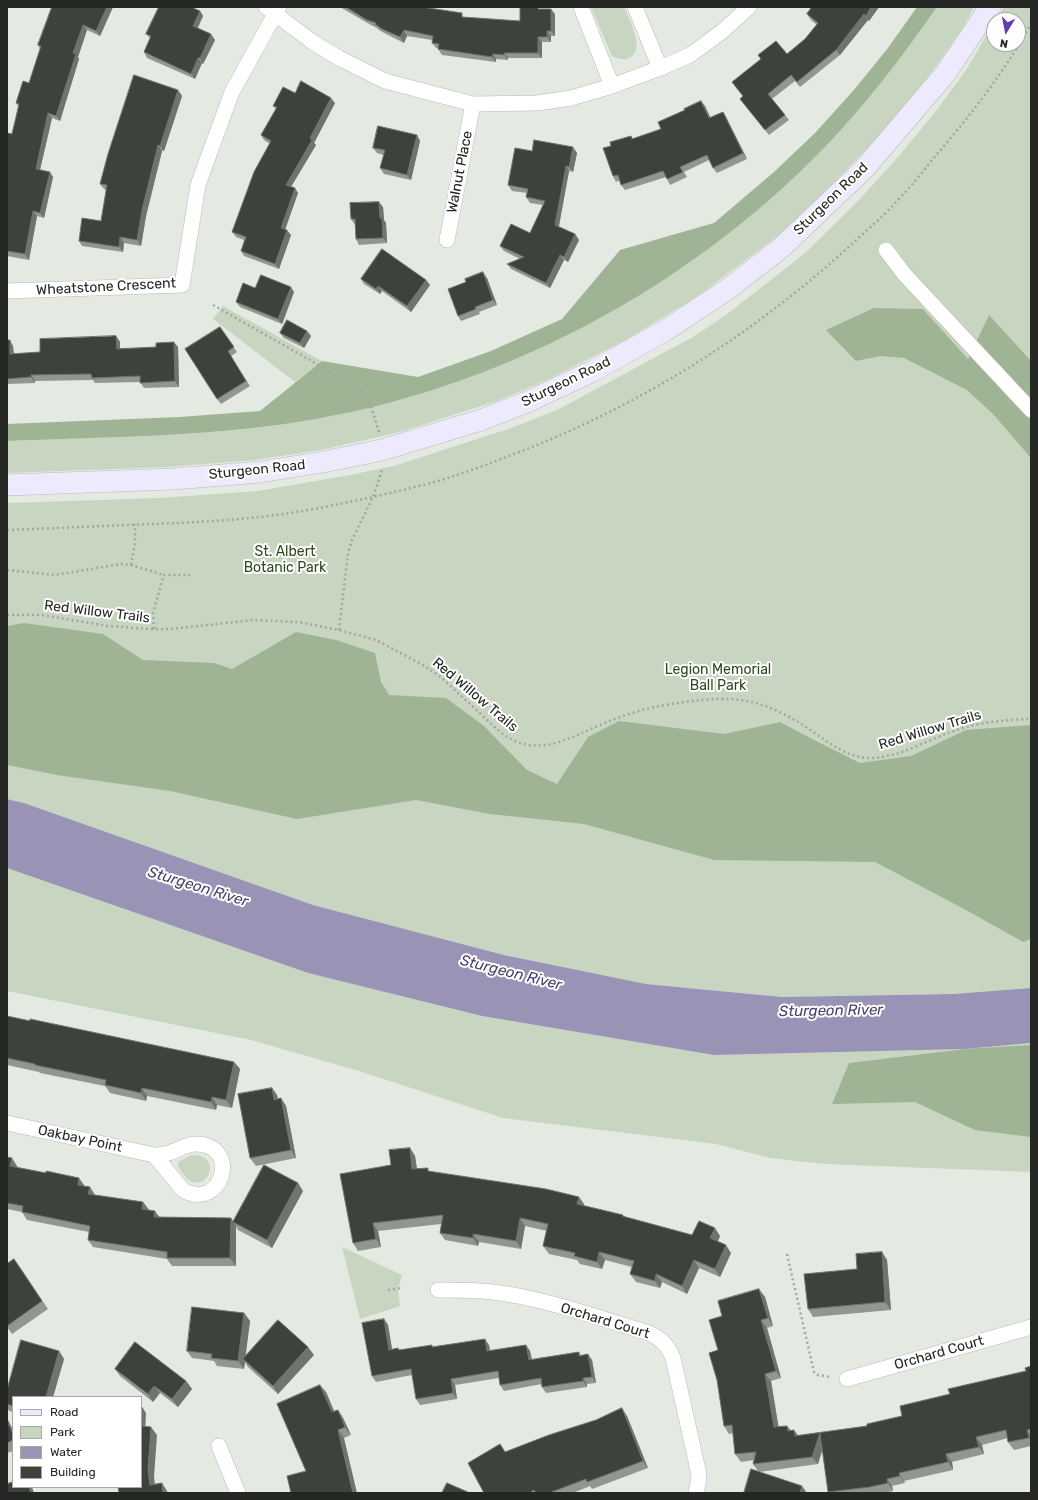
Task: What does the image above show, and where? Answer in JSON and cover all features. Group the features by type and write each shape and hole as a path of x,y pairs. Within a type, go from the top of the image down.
{"main road":[{"name":"Sturgeon Road","path":"7,485 189,477 260,472 323,462 382,450 481,420 527,402 593,371 666,330 728,289 782,247 864,169 945,74 990,7"}],"street":[{"path":"581,7 612,86"},
{"path":"635,7 660,68"},
{"path":"273,9 314,43 385,81 473,104 537,103 571,98 612,86 690,55 724,30 749,7"},
{"name":"Wheatstone Crescent","path":"7,291 182,285 198,185 232,92 273,9"},
{"name":"Walnut Place","path":"446,240 473,104"},
{"path":"886,250 905,275 1031,410"},
{"name":"Oakbay Point","path":"7,1123 154,1155"},
{"name":"Orchard Court","path":"438,1290 466,1290 508,1295 557,1306 649,1333 658,1338 666,1345 673,1358 698,1470 696,1493"},
{"name":"Orchard Court","path":"847,1379 1031,1327"},
{"path":"219,1446 238,1493"}],"path":[{"path":"213,306 354,385 369,400 377,421 380,437"},
{"path":"339,630 348,553 352,540 371,502"},
{"path":"7,530 252,518"},
{"path":"131,565 135,543 135,524"},
{"path":"7,570 55,575 101,566 121,564 131,565 164,576 190,575"},
{"path":"154,629 153,613 164,576"},
{"name":"Red Willow Trails","path":"7,615 42,615 108,626 154,629 171,629 253,620 298,622 339,630 376,640 423,665 442,678 508,739 530,746 561,742 582,734 606,722 647,709 723,698 761,704 778,711 841,750 853,755 868,758 898,753 954,730 976,724 1031,719"},
{"path":"787,1254 814,1372 818,1375 847,1379"},
{"path":"388,1290 401,1288"}],"green space":[{"path":"591,7 624,7 635,33 637,47 635,53 631,57 622,59 612,56"},
{"path":"917,7 937,7 884,79 856,113 826,146 772,198 713,246 650,288 584,326 516,359 445,386 372,407 298,422 189,434 7,441 7,424 180,417 260,411 322,361 418,377 491,351 562,319 620,250 714,223 774,172 815,133 853,91 888,48"},
{"path":"937,7 974,7 962,29 931,73 883,132 818,199 776,237 699,295 626,340 549,379 497,401 400,432 321,450 255,460 167,467 7,473 7,441 189,434 298,422 371,407 445,386 516,359 551,343 598,318 686,265 745,220 773,196 826,146 856,113 898,61"},
{"name":"Legion Memorial Ball Park","path":"1004,7 1031,7 1031,988 953,994 782,997 646,984 504,955 313,905 24,803 7,799 7,503 159,498 258,491 394,466 511,428 557,410 693,337 726,315 804,254 857,202 899,156 939,107 966,70 986,36 986,52 1026,52 1026,12 1001,12"},
{"path":"223,306 322,361 295,382 213,319"},
{"path":"874,308 923,309 968,359 989,315 1031,361 1031,458 993,414 967,390 904,358 880,356 856,361 826,330"},
{"path":"24,623 103,634 143,660 214,663 232,669 296,632 336,640 375,653 381,682 389,695 446,698 484,726 527,770 557,784 588,737 619,721 724,734 780,722 860,763 911,756 966,730 1031,725 1031,939 1023,942 875,862 714,860 584,824 490,814 416,800 297,819 170,791 57,775 7,765 7,626"},
{"path":"7,868 308,973 482,1016 714,1055 965,1049 1031,1043 1031,1172 825,1164 770,1158 716,1144 503,1118 359,1071 251,1040 7,991"},
{"path":"1031,1045 1031,1137 975,1130 915,1102 832,1104 849,1063 965,1049"},
{"path":"192,1155 201,1156 207,1160 210,1165 210,1171 207,1177 203,1181 197,1183 190,1181 178,1166 178,1162"},
{"path":"342,1247 402,1275 398,1289 400,1306 360,1319"}],"water":[{"name":"Sturgeon River","path":"7,799 24,803 313,905 504,955 646,984 782,997 953,994 1031,988 1031,1043 965,1049 714,1055 482,1016 308,973 7,868"}],"building":[{"path":"52,7 107,7 96,31 83,25 73,53 76,54 56,116 48,113 36,169 50,172 40,213 33,211 25,254 7,251 7,133 12,134 19,104 16,103 23,81 29,83 41,46 38,45"},
{"path":"159,7 191,7 200,11 193,26 211,34 191,74 144,52 151,36 146,34"},
{"path":"346,7 422,7 462,13 462,17 520,21 520,7 538,7 538,9 551,9 551,31 547,31 547,37 538,37 538,53 504,53 504,55 493,54 492,57 438,49 439,44 432,43 433,36 404,30 400,37 382,29 375,24 376,23 367,20"},
{"path":"812,7 871,7 866,16 864,14 836,50 797,82 791,75 768,94 785,115 765,130 740,99 743,96 732,82 761,59 758,55 776,41 787,54 805,39 818,23 807,14"},
{"path":"134,75 178,90 160,146 158,145 142,210 137,240 120,237 119,247 79,241 82,218 101,221 107,185 100,184 108,154"},
{"path":"301,81 331,98 310,138 312,140 286,185 295,188 281,228 287,230 275,264 241,251 246,237 232,232 254,172 271,141 261,135 277,107 273,106 283,87 295,93"},
{"path":"701,101 709,118 723,112 743,153 713,168 707,155 680,167 683,172 667,179 663,171 621,185 618,175 613,176 603,148 611,146 610,142 631,136 632,139 661,129 658,122"},
{"path":"378,126 417,135 407,175 380,168 385,150 373,148"},
{"path":"534,140 573,147 569,167 566,166 555,225 575,234 564,257 560,255 546,283 507,264 524,257 500,246 511,224 530,233 545,201 526,197 528,189 508,185 515,148 532,151"},
{"path":"379,202 380,218 382,218 383,238 356,239 355,219 351,219 350,203"},
{"path":"382,249 426,280 407,306 378,286 376,289 361,279"},
{"path":"483,272 493,300 458,316 448,289 466,282 465,279"},
{"path":"261,275 291,287 278,319 236,302 243,283 255,288"},
{"path":"287,320 307,331 300,343 280,333"},
{"path":"220,327 234,347 228,351 246,381 217,399 185,349"},
{"path":"116,336 117,349 156,347 156,343 174,342 175,381 140,383 140,376 92,378 91,374 31,375 31,377 7,379 7,340 10,340 10,354 40,352 40,339"},
{"path":"7,1016 30,1021 30,1019 234,1062 226,1100 212,1097 211,1102 142,1088 141,1093 105,1085 106,1080 7,1058"},
{"path":"272,1088 274,1100 281,1098 291,1150 250,1158 238,1094"},
{"path":"410,1148 412,1169 428,1168 428,1171 546,1189 579,1197 577,1204 623,1215 622,1216 692,1235 699,1221 715,1228 710,1238 726,1245 715,1269 694,1260 682,1286 656,1274 655,1281 630,1274 634,1261 599,1252 597,1262 574,1256 575,1253 543,1246 548,1224 520,1218 516,1241 473,1234 473,1238 440,1233 443,1215 373,1223 376,1239 353,1243 340,1174 391,1165 389,1150"},
{"path":"7,1157 12,1158 10,1166 46,1173 46,1171 79,1178 78,1185 90,1187 88,1194 143,1202 142,1209 155,1211 154,1217 231,1218 230,1258 167,1258 167,1252 88,1240 90,1226 22,1212 23,1206 7,1203"},
{"path":"264,1165 298,1183 267,1240 233,1222"},
{"path":"882,1252 885,1302 808,1309 804,1274 857,1269 856,1254"},
{"path":"14,1259 42,1301 7,1326 7,1264"},
{"path":"759,1289 768,1318 761,1320 776,1371 765,1374 774,1427 787,1426 788,1431 794,1430 795,1436 867,1426 867,1424 902,1416 900,1406 950,1394 948,1389 1026,1371 1025,1368 1031,1366 1031,1429 1027,1430 1029,1438 1008,1442 1006,1430 976,1437 979,1447 946,1454 948,1462 899,1473 900,1476 887,1479 888,1483 870,1487 828,1492 820,1433 812,1457 753,1464 756,1452 735,1454 732,1425 724,1426 717,1380 709,1353 718,1350 709,1320 722,1316 718,1301"},
{"path":"192,1307 244,1313 238,1361 211,1358 212,1354 187,1351"},
{"path":"384,1319 389,1350 432,1345 432,1347 485,1339 487,1351 526,1345 529,1360 579,1352 579,1356 588,1354 592,1377 583,1378 583,1381 542,1387 541,1378 500,1385 498,1371 451,1379 453,1393 416,1399 411,1369 372,1376 362,1323"},
{"path":"278,1320 308,1347 273,1386 243,1359"},
{"path":"21,1340 59,1351 46,1396 12,1396 12,1406 7,1404 7,1390"},
{"path":"135,1342 186,1381 172,1399 154,1386 148,1394 115,1369"},
{"path":"320,1385 332,1412 338,1410 345,1427 338,1430 353,1493 291,1493 287,1476 306,1471 277,1404"},
{"path":"622,1408 643,1461 587,1482 586,1479 549,1493 536,1493 534,1490 529,1493 484,1493 468,1463 500,1444 505,1452 549,1435 596,1420"},
{"path":"7,1421 12,1432 12,1440 7,1443"},
{"path":"142,1426 151,1427 148,1470 150,1485 162,1483 163,1493 119,1493 118,1488 142,1488"},
{"path":"751,1469 802,1486 800,1493 744,1493"},
{"path":"12,1482 12,1488 29,1488 31,1493 7,1493 7,1484"},
{"path":"447,1483 470,1493 442,1493"}],"park label":[{"name":"St. Albert Botanic Park","path":"285,560"}]}
